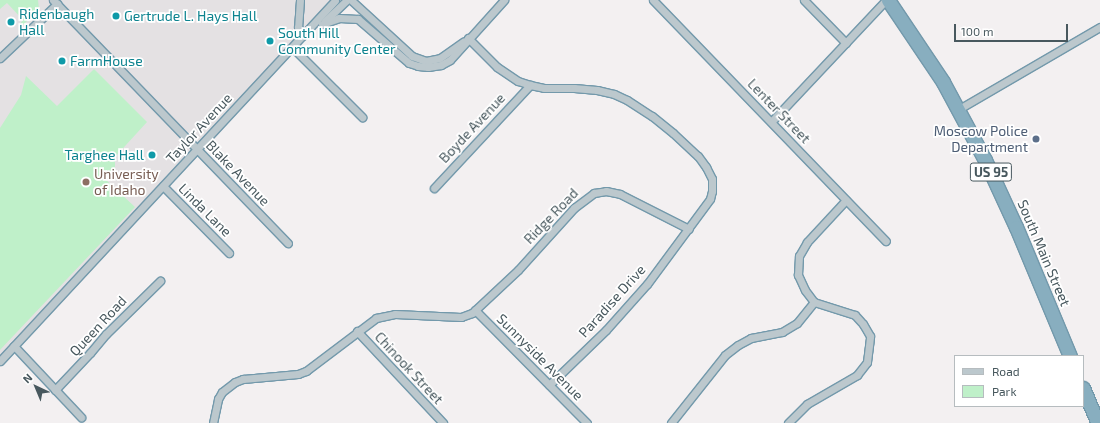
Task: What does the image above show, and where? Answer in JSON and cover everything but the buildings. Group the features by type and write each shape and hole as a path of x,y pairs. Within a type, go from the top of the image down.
{"highway":[{"name":"South Main Street","path":"887,0 943,82 959,109 985,160 1016,227 1070,355"},
{"path":"1084,390 1098,423"}],"street":[{"path":"300,0 298,27 304,36"},
{"name":"Taylor Avenue","path":"0,361 162,186 293,48 333,2 339,0"},
{"name":"Taylor Avenue","path":"304,36 322,24 347,0"},
{"path":"351,0 412,56 426,60 440,58 468,38"},
{"path":"322,24 339,18 358,19 409,63 418,66 441,65 450,60 468,38 504,0"},
{"name":"Lenter Street","path":"653,0 772,121 886,241"},
{"path":"804,0 846,43"},
{"path":"772,121 887,0"},
{"path":"0,58 55,2"},
{"name":"Blake Avenue","path":"55,2 288,244"},
{"path":"959,109 1100,27"},
{"path":"468,38 497,67 518,81 544,88 574,88 614,94 646,112 673,133 698,156 712,179 710,199 689,229"},
{"path":"293,48 362,116"},
{"name":"Boyde Avenue","path":"434,188 530,85"},
{"name":"Linda Lane","path":"162,186 229,253"},
{"name":"Ridge Road","path":"213,423 218,399 222,392 235,382 243,379 298,374 306,371 376,318 395,314 467,316 518,270 574,208 594,193 606,191 620,194 689,229"},
{"path":"788,423 807,404 856,376 867,362 870,350 870,336 863,324 855,315 814,302 804,290 798,275 798,256 807,242 846,200"},
{"name":"Paradise Drive","path":"549,385 606,330 647,284 689,229"},
{"name":"Queen Road","path":"55,390 106,334 160,281"},
{"path":"671,423 725,355 738,345 752,338 782,332 797,323 814,302"},
{"name":"Sunnyside Avenue","path":"475,310 587,423"},
{"name":"Chinook Street","path":"357,331 443,423"},
{"path":"14,346 81,417"}],"shaded area":[{"name":"University of Idaho","path":"0,0 343,0 0,364"}],"green space":[{"path":"0,0 38,0 39,9 21,27 19,25 23,20 7,3 0,9"},
{"path":"94,69 147,122 115,157 115,167 104,178 135,207 0,350 0,128 21,95 26,76 57,106"}],"place":[{"name":"Gertrude L. Hays Hall","path":"116,16"},
{"name":"Ridenbaugh Hall","path":"11,22"},
{"name":"South Hill Community Center","path":"270,41"},
{"name":"FarmHouse","path":"62,61"},
{"name":"Moscow Police Department","path":"1036,139"},
{"name":"Targhee Hall","path":"152,155"},
{"name":"University of Idaho","path":"86,182"}]}
